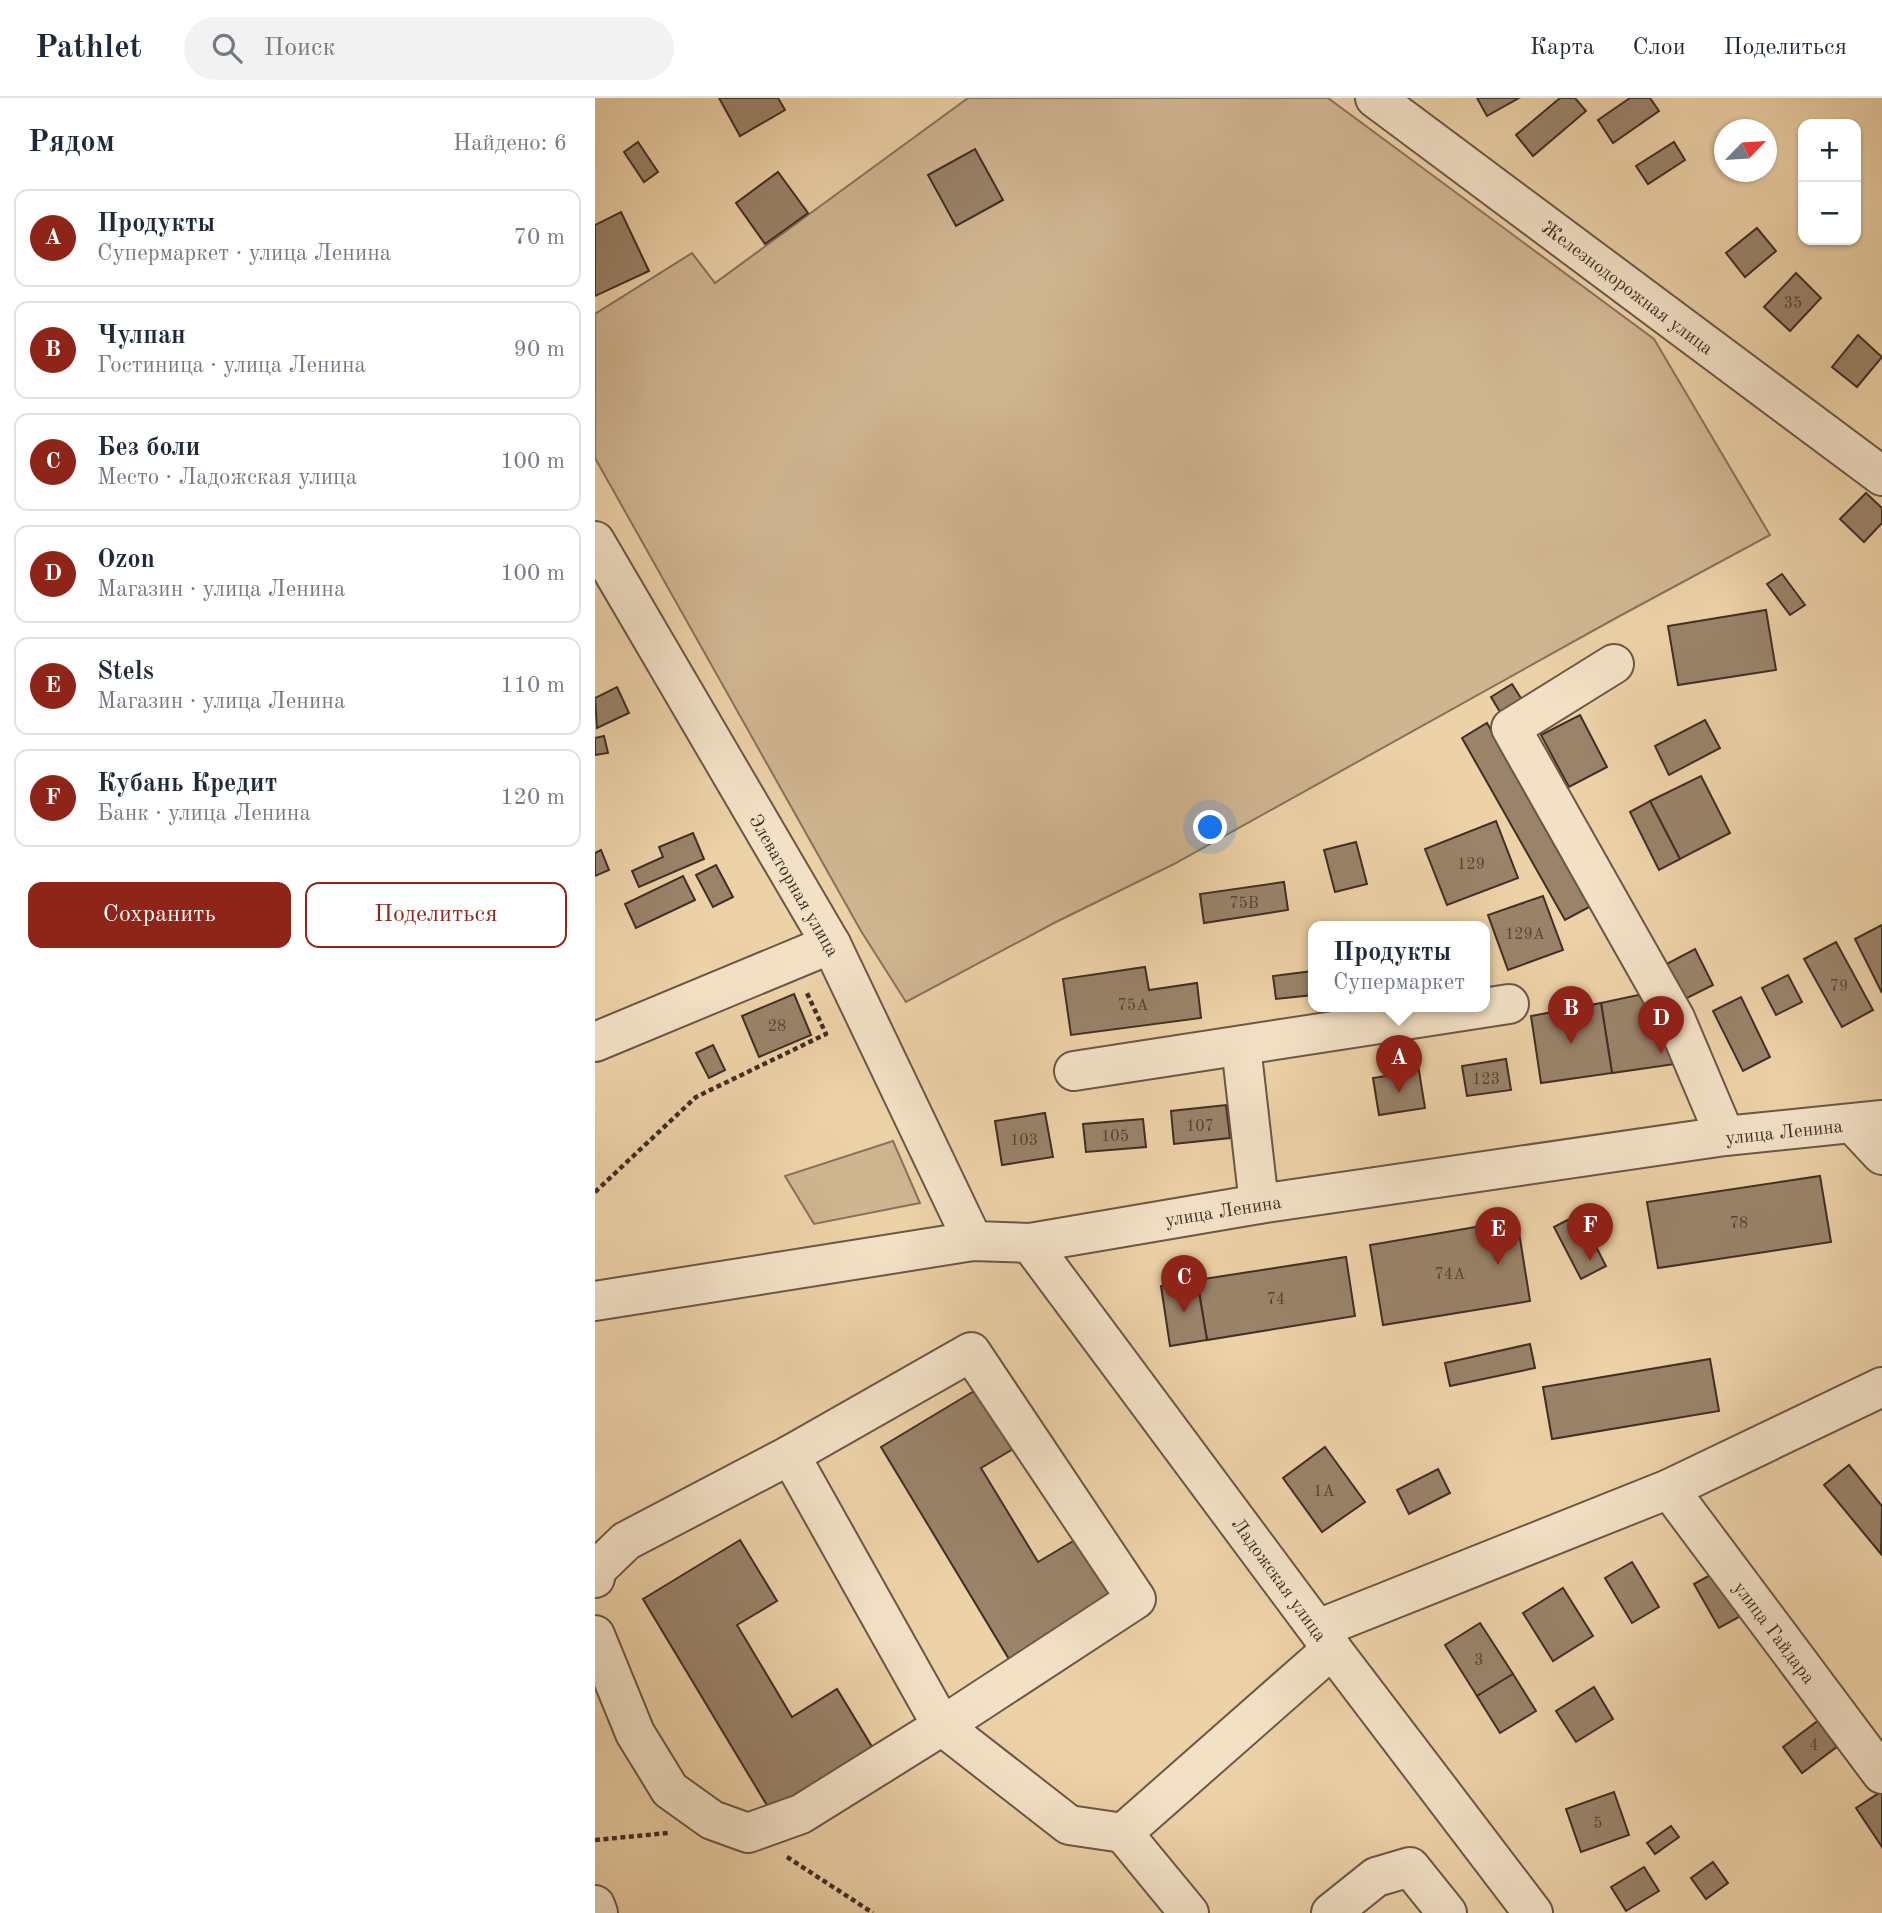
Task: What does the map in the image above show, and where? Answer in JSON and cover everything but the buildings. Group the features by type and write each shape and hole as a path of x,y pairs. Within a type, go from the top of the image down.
{"street":[{"name":"Железнодорожная улица","path":"1375,98 1882,476"},
{"name":"Элеваторная улица","path":"595,541 831,944 973,1241"},
{"path":"1614,664 1511,728 1675,1018 1725,1136"},
{"path":"595,1042 831,944"},
{"path":"1490,1007 1509,1004"},
{"path":"1074,1071 1458,1012"},
{"path":"1241,1046 1259,1204"},
{"path":"1867,1122 1882,1155"},
{"name":"улица Ленина","path":"595,1301 973,1241 1030,1242 1259,1204 1725,1136 1867,1122"},
{"name":"Ладожская улица","path":"1030,1242 1533,1913"},
{"path":"595,1578 597,1569 626,1541 790,1455 971,1352 1136,1599 801,1814 748,1832 712,1820 670,1790 635,1733 595,1635"},
{"path":"1123,1832 1325,1639 1669,1489 1882,1387"},
{"path":"790,1455 942,1726 1069,1825 1123,1832 1189,1913"},
{"name":"улица Гайдара","path":"1669,1489 1882,1774"},
{"path":"1331,1913 1376,1877 1410,1867 1447,1913"},
{"path":"595,1905 598,1913"}],"path":[{"path":"595,1192 696,1097 826,1034 791,961"},
{"path":"595,1840 677,1832"},
{"path":"748,1832 873,1913"}],"shaded area":[{"path":"968,98 1328,98 1654,339 1770,535 1174,864 1054,923 906,1002 861,931 595,458 595,314 692,253 715,283"},
{"path":"893,1141 920,1203 814,1224 785,1176"}],"place":[{"name":"Чулпан","path":"1571,1044"},
{"name":"Ozon","path":"1661,1054"},
{"name":"Продукты","path":"1399,1093"},
{"name":"Кубань Кредит","path":"1590,1261"},
{"name":"Stels","path":"1498,1265"},
{"name":"Без боли","path":"1184,1313"}]}
